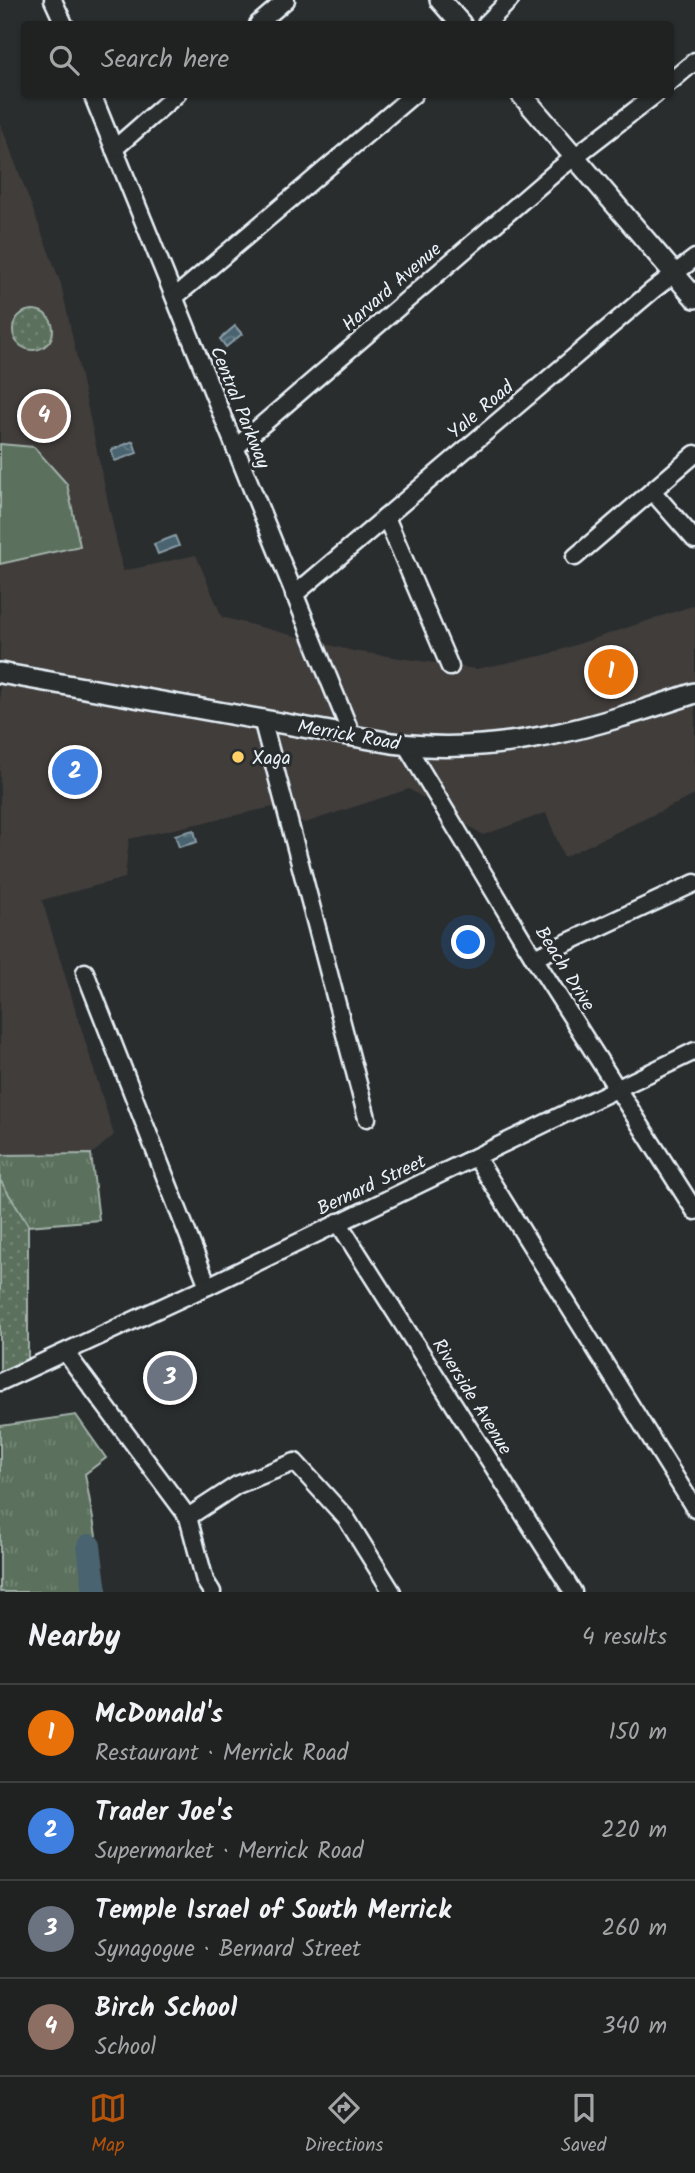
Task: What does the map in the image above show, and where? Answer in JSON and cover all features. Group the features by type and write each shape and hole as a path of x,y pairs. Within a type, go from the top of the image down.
{"main road":[{"path":"440,0 458,21"},
{"path":"524,98 695,298"},
{"name":"Merrick Road","path":"0,673 406,745 486,746 550,737 695,693"}],"street":[{"path":"262,21 286,0"},
{"path":"489,21 510,0"},
{"path":"54,1 63,21"},
{"path":"674,79 695,61"},
{"name":"Central Parkway","path":"94,98 352,736"},
{"path":"114,149 172,98"},
{"path":"175,297 409,98"},
{"name":"Harvard Avenue","path":"235,447 575,159 651,98"},
{"name":"Yale Road","path":"294,595 653,290 695,258"},
{"path":"575,557 695,454"},
{"path":"652,491 695,540"},
{"path":"386,517 450,667"},
{"path":"262,719 367,1118"},
{"name":"Beach Drive","path":"406,745 534,958 695,1211"},
{"path":"534,958 695,883"},
{"path":"85,972 208,1286"},
{"name":"Bernard Street","path":"0,1382 208,1286 695,1051"},
{"path":"477,1157 695,1509"},
{"name":"Riverside Avenue","path":"338,1222 573,1592"},
{"path":"66,1353 188,1517 205,1581 212,1592"},
{"path":"188,1517 237,1485 295,1462 346,1518 392,1592"}],"shaded area":[{"path":"0,122 61,284 123,571 196,555 222,617 353,651 476,669 545,655 695,605 695,795 564,857 546,813 483,835 409,789 305,823 273,807 129,839 125,878 42,900 114,1135 85,1160 0,1163"}],"green space":[{"path":"33,310 41,311 47,316 52,322 52,338 47,344 41,349 33,350 25,349 19,344 14,338 13,330 14,322 19,316 25,311"},
{"path":"0,444 34,447 67,484 80,546 0,564"},
{"path":"91,1154 99,1220 28,1226 28,1322 0,1231 0,1155"},
{"path":"0,1180 28,1225 28,1364 0,1376"},
{"path":"76,1415 106,1458 85,1474 106,1592 0,1592 0,1426"}],"water":[{"path":"235,326 242,334 226,347 220,339"},
{"path":"133,441 137,453 115,461 111,450"},
{"path":"175,536 179,546 158,554 154,544"},
{"path":"194,830 197,842 179,847 175,835"}],"waterway":[{"path":"89,1546 95,1592"}],"place":[{"name":"Birch School","path":"44,416"},
{"name":"McDonald's","path":"611,672"},
{"name":"Xaga","path":"238,757"},
{"name":"Trader Joe's","path":"75,772"},
{"name":"Temple Israel of South Merrick","path":"170,1378"}]}
